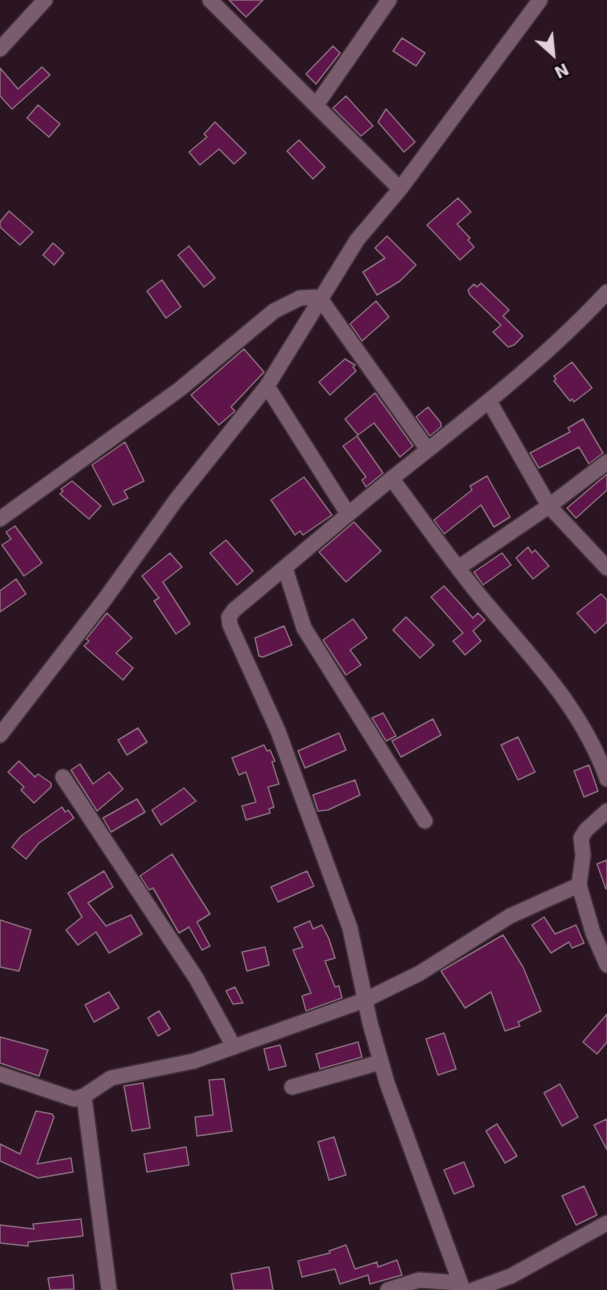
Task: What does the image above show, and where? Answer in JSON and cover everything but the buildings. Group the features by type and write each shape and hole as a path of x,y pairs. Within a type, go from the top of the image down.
{"street":[{"path":"0,48 45,0"},
{"path":"210,0 400,189"},
{"path":"317,104 389,0"},
{"path":"0,735 105,599 176,500 267,386 319,297 357,240 400,189 540,0"},
{"path":"465,1288 412,1155 381,1062 350,928 278,731 230,625 229,616 348,514 489,401 573,328 607,292"},
{"path":"319,297 428,450"},
{"path":"0,519 180,389 274,311 300,298 319,297"},
{"path":"267,386 348,514"},
{"path":"489,401 549,506 607,568"},
{"path":"458,568 549,506 607,462"},
{"path":"392,479 458,568 573,708 592,740 607,779"},
{"path":"285,568 304,628 425,821"},
{"path":"63,777 196,978 234,1047"},
{"path":"607,811 586,830 581,838 582,865 579,885 592,933 607,965"},
{"path":"0,1074 74,1099 84,1096 111,1078 194,1061 365,1000 420,973 510,915 579,885"},
{"path":"292,1087 381,1062"},
{"path":"84,1096 109,1290"},
{"path":"388,1290 419,1280 465,1288 511,1276 607,1223"}]}
